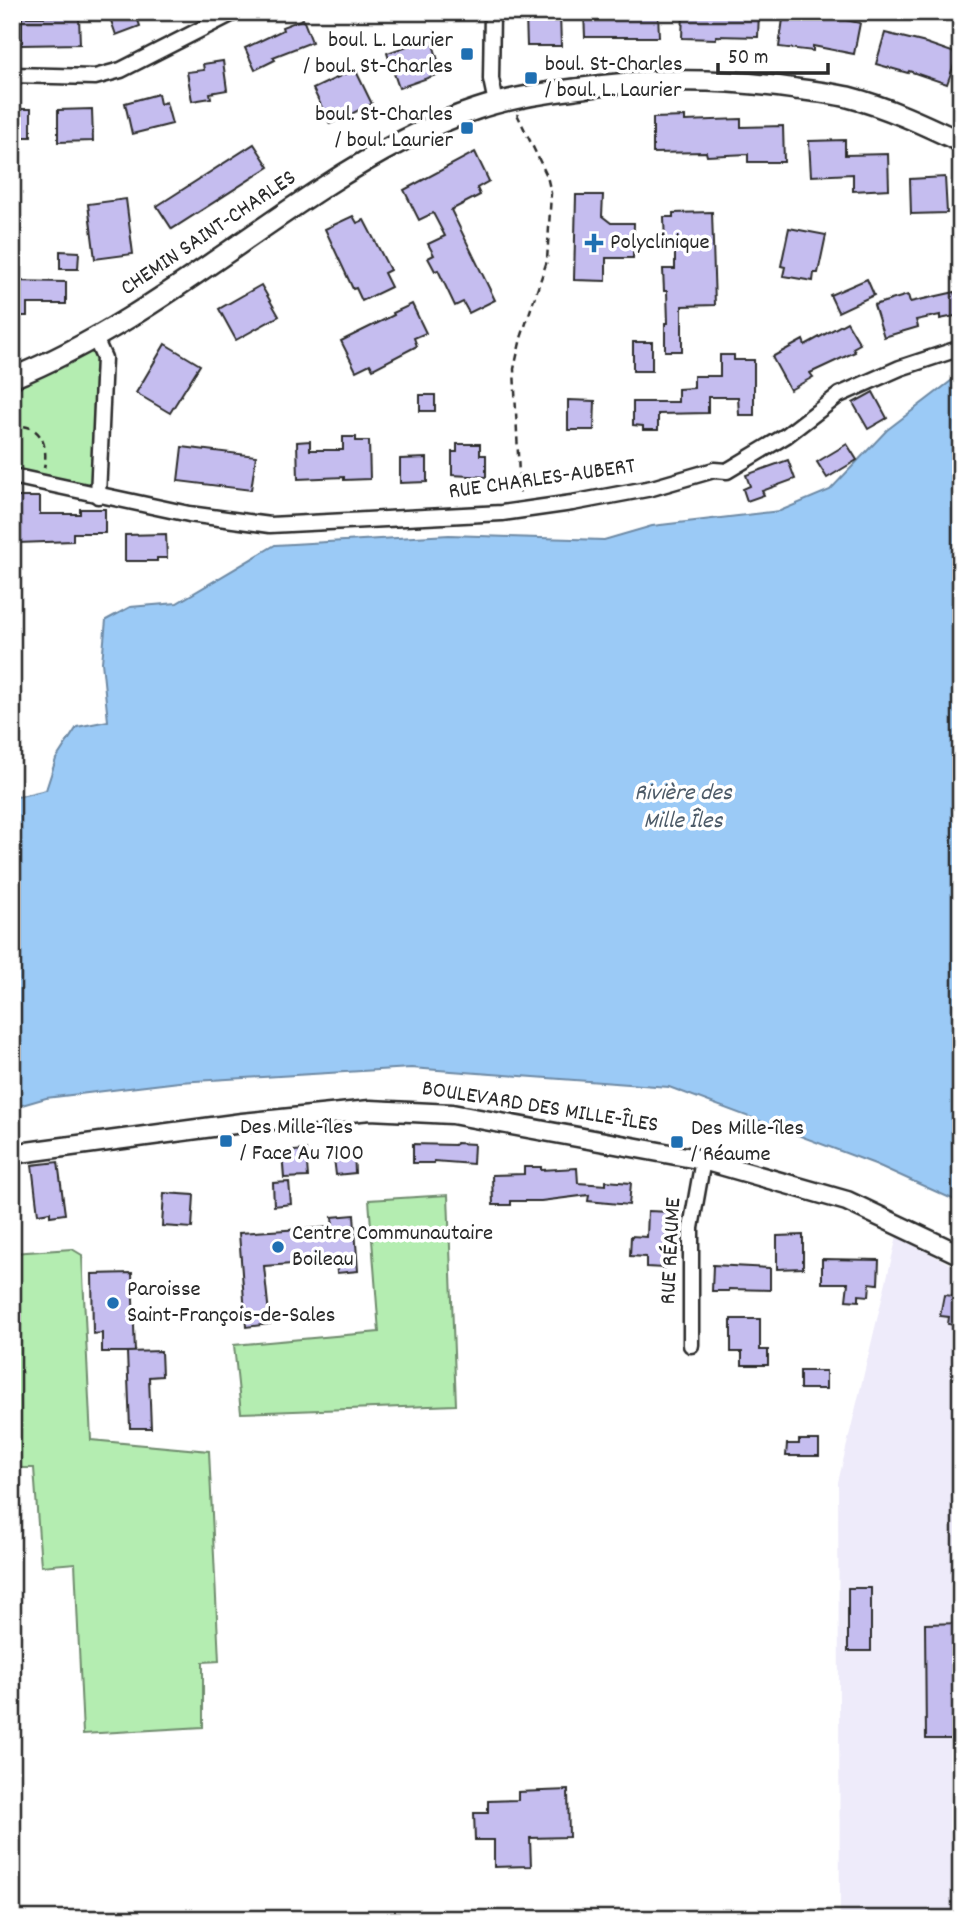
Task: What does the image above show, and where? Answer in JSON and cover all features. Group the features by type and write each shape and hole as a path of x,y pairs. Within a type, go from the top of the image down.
{"main road":[{"name":"CHEMIN SAINT-CHARLES","path":"12,378 96,338 360,164 430,127 496,103 552,92 626,83 695,80 743,83 846,96 879,106 961,142"}],"street":[{"path":"12,75 94,77 121,70 235,12"},
{"path":"492,12 491,79 496,103"},
{"path":"96,338 104,358 98,496"},
{"name":"RUE CHARLES-AUBERT","path":"12,476 189,514 270,525 484,515 572,503 652,488 714,470 727,471 787,435 839,396 900,368 961,348"},
{"name":"BOULEVARD DES MILLE-ÎLES","path":"12,1154 242,1123 370,1110 452,1114 703,1160 847,1201 961,1255"},
{"name":"RUE RÉAUME","path":"691,1345 691,1228 703,1160"}],"path":[{"path":"496,103 519,115 547,176 551,193 547,261 521,338 514,369 521,510"},
{"path":"12,427 29,426 42,436 46,458 41,483"},
{"path":"961,1460 957,1480 961,1490"}],"shaded area":[{"path":"897,1236 961,1270 961,1919 840,1919 838,1482"}],"green space":[{"path":"93,332 101,365 98,496 12,476 12,370"},
{"path":"448,1195 456,1405 241,1413 234,1345 379,1332 369,1200"},
{"path":"72,1249 82,1255 91,1440 209,1451 219,1661 203,1662 203,1727 83,1734 75,1563 41,1566 34,1468 12,1468 12,1253"}],"water":[{"name":"Rivière des Mille Îles","path":"961,377 961,1203 875,1164 669,1087 411,1068 179,1082 46,1098 12,1108 12,798 46,790 56,759 77,727 108,721 102,662 106,620 130,607 177,603 275,545 449,535 604,540 652,526 780,511 830,490 887,430 955,378"}],"building":[{"path":"108,12 135,12 140,26 116,35"},
{"path":"584,12 658,12 659,37 585,37"},
{"path":"683,12 759,12 758,37 682,38"},
{"path":"784,12 808,12 860,23 854,54 813,46 813,51 779,47"},
{"path":"560,14 561,46 527,46 526,15"},
{"path":"22,17 79,17 80,44 22,45"},
{"path":"303,19 312,42 273,57 275,60 255,70 245,48 283,30 282,27"},
{"path":"885,33 958,54 947,84 909,71 908,73 876,64"},
{"path":"431,38 442,73 399,88 387,53"},
{"path":"223,61 227,90 210,93 211,98 192,101 187,72 204,70 203,64"},
{"path":"355,69 372,104 330,124 313,89"},
{"path":"158,94 160,104 166,102 172,124 132,134 125,103"},
{"path":"12,109 31,109 31,137 12,137"},
{"path":"92,109 93,141 58,142 58,110"},
{"path":"685,117 685,121 741,119 741,127 783,126 784,162 748,162 748,154 707,156 706,152 653,153 653,118"},
{"path":"845,140 845,155 888,154 889,189 853,191 853,174 811,176 809,141"},
{"path":"254,144 269,167 172,229 157,206"},
{"path":"475,152 489,181 477,188 480,195 451,210 495,300 469,313 463,302 455,306 438,270 435,271 428,258 434,255 428,244 445,236 433,213 419,220 404,190"},
{"path":"945,177 947,213 911,214 910,179"},
{"path":"576,195 603,195 602,216 611,223 634,223 633,258 606,258 606,281 574,280"},
{"path":"126,199 133,254 95,259 88,204"},
{"path":"712,212 715,305 682,306 682,351 665,351 665,323 668,323 663,269 675,269 675,247 665,247 664,217 673,217 673,213"},
{"path":"353,216 357,223 364,220 390,270 384,273 391,287 362,301 356,288 353,289 325,229"},
{"path":"789,228 826,235 818,273 814,273 813,281 783,276 785,267 781,266"},
{"path":"60,251 79,252 78,269 60,269"},
{"path":"867,279 874,295 838,312 830,295"},
{"path":"12,281 66,282 66,304 27,304 27,316 12,316"},
{"path":"261,285 279,316 236,340 219,309"},
{"path":"955,292 960,315 940,319 940,315 916,320 918,327 884,337 874,305 908,295 910,302"},
{"path":"412,304 426,333 414,338 417,346 373,369 370,364 356,371 341,341"},
{"path":"847,322 860,344 853,348 855,352 810,373 813,377 790,390 772,357 803,340 805,345"},
{"path":"633,342 652,342 652,371 633,371"},
{"path":"165,344 200,365 170,413 136,393"},
{"path":"720,355 734,355 734,360 754,360 754,415 739,415 738,397 708,397 708,413 658,414 658,430 643,430 643,426 633,425 633,402 678,402 678,389 694,388 694,376 720,376"},
{"path":"873,392 887,418 868,429 853,403"},
{"path":"420,395 435,395 435,411 420,411"},
{"path":"568,400 595,401 594,430 568,430"},
{"path":"343,437 369,441 370,479 298,479 297,442 310,441 310,450 343,450"},
{"path":"457,444 480,444 480,455 486,455 486,477 452,475 452,452 457,452"},
{"path":"847,444 857,460 827,478 817,462"},
{"path":"182,447 256,456 251,490 178,481"},
{"path":"427,458 427,482 400,483 400,459"},
{"path":"788,460 795,479 762,491 764,495 747,501 743,489 750,486 746,475"},
{"path":"17,497 40,497 40,514 80,514 80,509 105,509 105,533 73,533 73,541 18,543"},
{"path":"166,534 167,558 157,558 157,561 125,561 125,535"},
{"path":"413,1144 474,1144 473,1164 434,1161 413,1163"},
{"path":"354,1148 355,1173 336,1175 333,1149"},
{"path":"306,1150 308,1177 284,1178 282,1152"},
{"path":"58,1162 65,1214 38,1214 32,1165"},
{"path":"524,1167 541,1167 541,1170 577,1168 578,1183 631,1183 629,1205 588,1201 589,1195 541,1201 511,1201 511,1205 493,1205 492,1175 524,1174"},
{"path":"289,1182 291,1204 274,1206 273,1183"},
{"path":"164,1193 194,1195 192,1228 162,1226"},
{"path":"648,1211 671,1212 670,1220 681,1220 680,1237 665,1237 664,1268 646,1267 646,1257 630,1256 631,1236 647,1237"},
{"path":"354,1215 358,1271 337,1273 336,1261 264,1266 270,1324 246,1327 239,1233 333,1227 332,1217"},
{"path":"803,1235 803,1268 777,1269 777,1236"},
{"path":"822,1259 879,1260 878,1284 870,1283 869,1296 859,1295 859,1301 846,1300 848,1283 822,1283"},
{"path":"713,1265 770,1268 770,1290 712,1291"},
{"name":"Paroisse Saint-François-de-Sales","path":"132,1273 135,1352 102,1352 102,1333 93,1334 92,1274"},
{"path":"955,1285 961,1286 961,1326 948,1324 949,1317 940,1316 944,1295 953,1296"},
{"path":"731,1319 760,1319 760,1350 768,1350 768,1365 742,1365 742,1352 731,1352"},
{"path":"161,1351 162,1376 149,1377 151,1428 130,1428 127,1352"},
{"path":"800,1371 826,1371 826,1389 800,1389"},
{"path":"799,1440 819,1440 819,1456 786,1456 787,1444 799,1444"},
{"path":"848,1588 871,1588 871,1651 848,1651"},
{"path":"961,1623 961,1739 926,1739 925,1624"},
{"path":"568,1790 569,1837 530,1838 531,1866 494,1867 494,1840 475,1840 474,1813 488,1813 488,1801 518,1800 518,1792"}],"place":[{"name":"boul. L. Laurier / boul. St-Charles","path":"467,54"},
{"name":"boul. St-Charles / boul. L. Laurier","path":"531,78"},
{"name":"boul. St-Charles / boul. Laurier","path":"467,128"},
{"name":"Polyclinique","path":"594,243"},
{"name":"Des Mille-îles / Face Au 7100","path":"226,1141"},
{"name":"Des Mille-îles / Réaume","path":"677,1142"},
{"name":"Centre Communautaire Boileau","path":"278,1247"},
{"name":"Paroisse Saint-François-de-Sales","path":"113,1303"}]}
